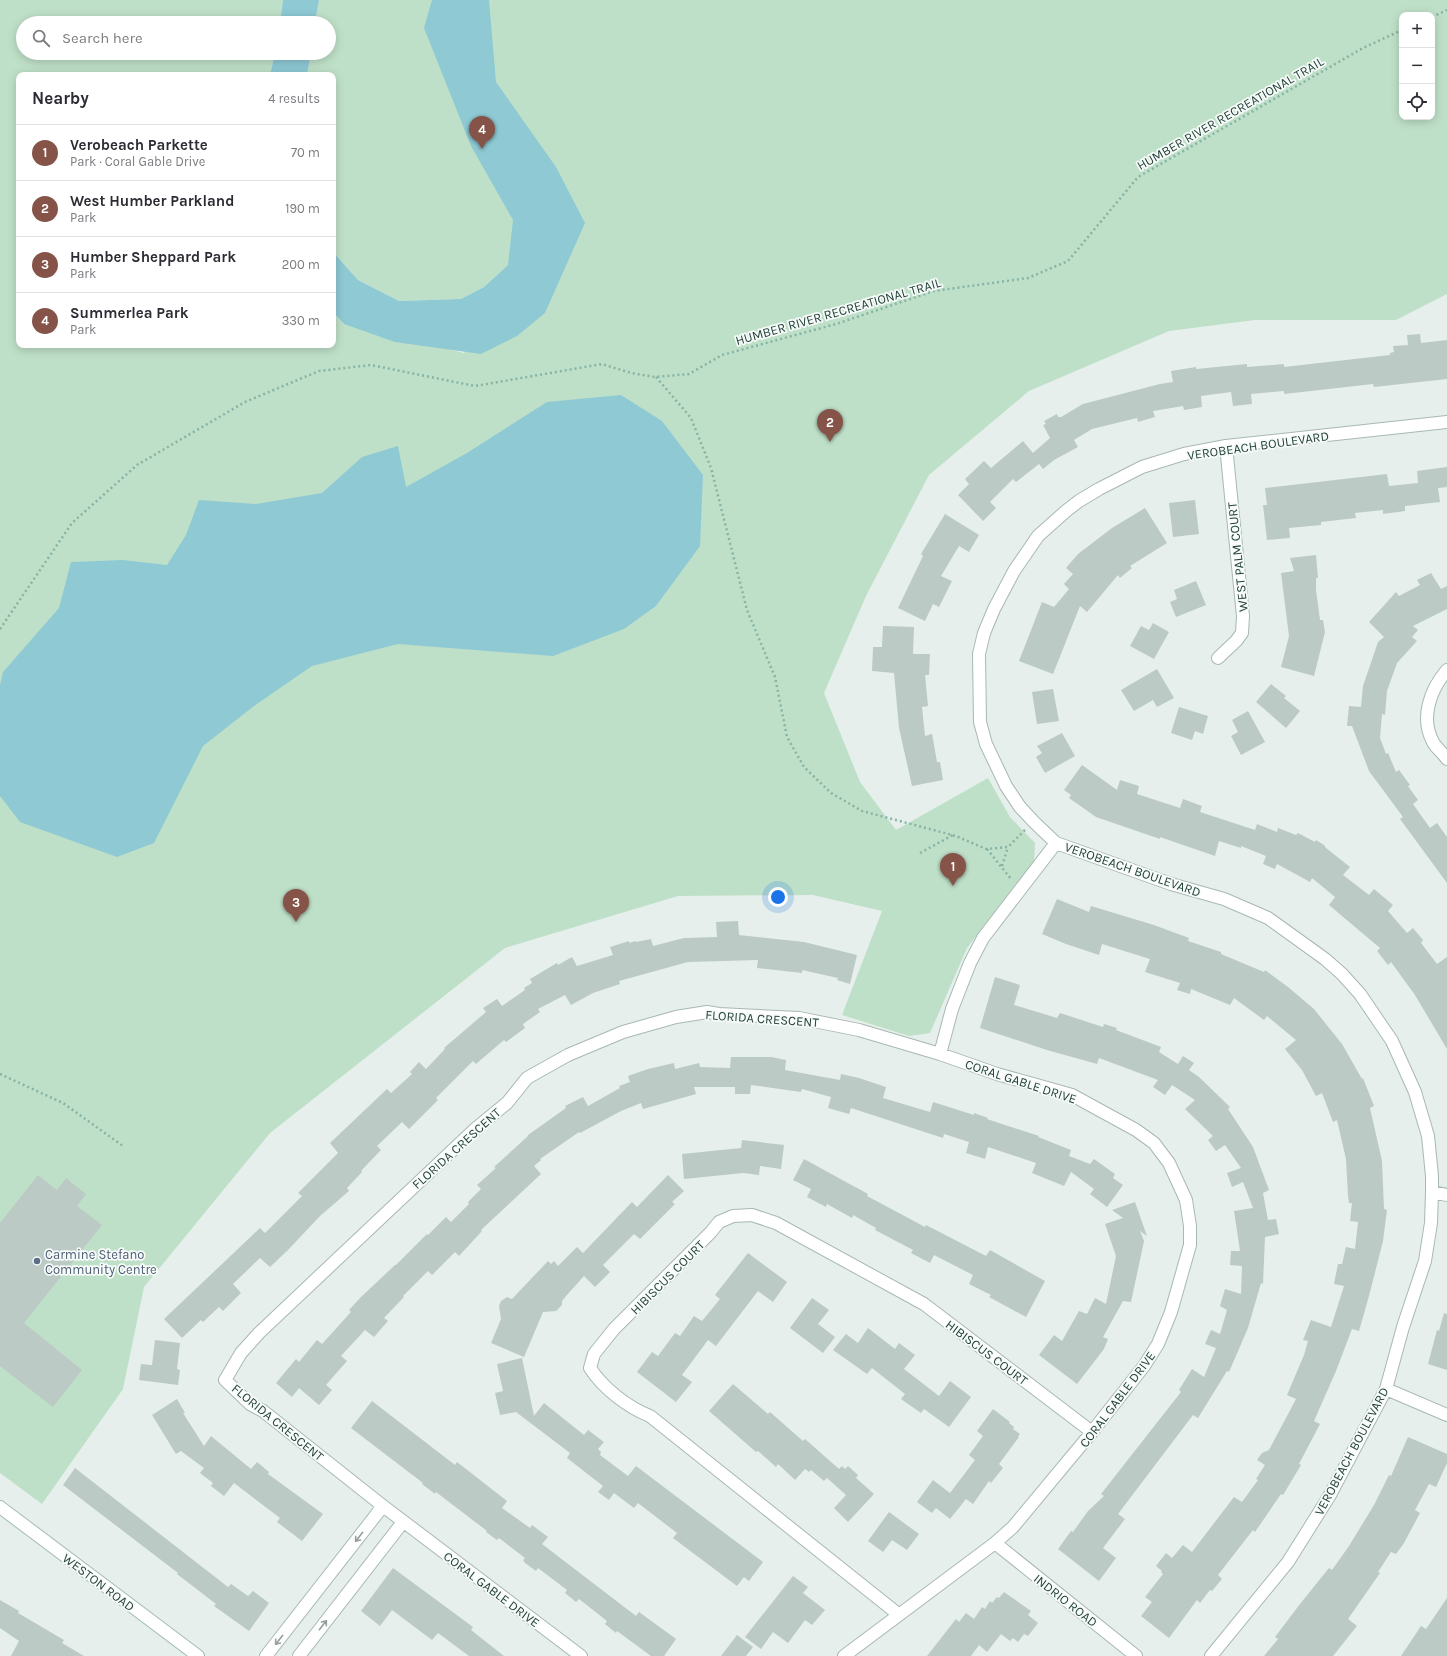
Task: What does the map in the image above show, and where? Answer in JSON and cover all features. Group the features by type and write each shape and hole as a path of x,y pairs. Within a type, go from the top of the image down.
{"street":[{"name":"VEROBEACH BOULEVARD","path":"1211,1656 1288,1562 1330,1495 1386,1389 1403,1327 1425,1261 1431,1223 1432,1192 1428,1136 1415,1092 1392,1041 1360,994 1342,974 1325,959 1268,918 1224,899 1171,884 1056,843 1020,807 1006,786 986,744 980,722 979,654 984,633 997,603 1014,571 1038,536 1079,501 1142,467 1184,454 1226,446 1447,422"},
{"name":"WEST PALM COURT","path":"1218,658 1236,641 1242,633 1243,616 1226,446"},
{"path":"1447,670 1440,678 1431,696 1426,714 1427,729 1434,743 1447,759"},
{"path":"940,1054 952,1009 970,963 983,938 1056,843"},
{"name":"FLORIDA CRESCENT","path":"383,1506 263,1411 250,1404 225,1380 241,1353 259,1333 474,1130 507,1103 527,1078 568,1055 623,1032 676,1017 707,1012 719,1014 799,1018 859,1030 940,1054"},
{"name":"CORAL GABLE DRIVE","path":"844,1656 898,1614 995,1543 1013,1527 1092,1432 1144,1366 1158,1344 1171,1312 1190,1245 1190,1226 1186,1200 1169,1163 1154,1143 1136,1130 1072,1095 997,1074 940,1054"},
{"path":"1432,1192 1447,1195"},
{"name":"HIBISCUS COURT","path":"898,1614 650,1416 614,1395 598,1380 590,1368 594,1354 614,1329 711,1232 719,1222 733,1216 752,1215 776,1223 924,1304 1092,1432"},
{"path":"1386,1389 1447,1415"},
{"path":"266,1656 383,1506"},
{"name":"CORAL GABLE DRIVE","path":"383,1506 581,1656"},
{"name":"WESTON ROAD","path":"0,1507 198,1656"},
{"path":"299,1656 404,1522"},
{"name":"INDRIO ROAD","path":"995,1543 1136,1656"}],"path":[{"path":"1435,16 1447,10"},
{"name":"HUMBER RIVER RECREATIONAL TRAIL","path":"0,629 72,523 137,465 245,402 319,370 371,365 475,386 602,364 631,373 655,377 689,374 722,355 836,324 934,291 1028,278 1068,261 1138,177 1363,48 1399,31"},
{"path":"655,377 691,418 711,468 747,610 775,677 787,737 804,767 831,793 862,811 953,835 986,849 1002,866 1019,890"},
{"path":"1002,866 1008,846 1034,822"},
{"path":"920,853 953,835"},
{"path":"986,849 1008,846"},
{"path":"0,1074 63,1103 123,1146"}],"green space":[{"path":"0,0 283,0 281,16 16,16 16,60 273,60 271,72 16,72 16,348 336,348 336,315 344,324 464,353 508,265 484,287 461,299 399,301 358,280 336,255 336,72 308,72 310,60 336,60 336,16 316,16 319,0 1447,0 1447,294 1396,320 1255,320 1169,331 1029,391 929,475 866,596 824,693 860,782 896,830 988,778 1010,817 1035,843 1034,861 967,948 930,1033 909,1036 842,1015 882,911 813,895 678,896 505,948 270,1133 144,1287 123,1389 42,1504 0,1473"}],"water":[{"path":"283,0 319,0 316,16 281,16"},
{"path":"432,0 489,0 496,82 556,167 585,223 545,313 517,336 481,354 395,342 344,324 336,315 336,255 358,280 399,301 461,299 484,287 508,265 513,220 471,146 424,28"},
{"path":"273,60 310,60 308,72 271,72"},
{"path":"621,395 662,421 703,475 700,546 656,606 624,629 553,656 398,644 312,666 254,706 203,746 154,843 117,857 20,822 0,796 0,685 3,672 59,608 71,562 123,560 167,565 186,535 199,500 256,504 322,493 362,457 398,446 406,487 467,453 547,402"}],"building":[{"path":"1420,334 1421,343 1447,340 1447,379 1374,387 1373,384 1284,394 1284,391 1251,394 1252,404 1233,406 1231,392 1201,396 1202,407 1184,410 1183,406 1153,411 1155,417 1138,422 1137,418 1092,429 1074,440 1078,447 1054,460 1043,469 1039,464 1016,482 1013,479 990,502 996,508 983,521 958,495 969,484 965,479 984,461 991,468 1023,441 1033,453 1050,438 1043,425 1046,424 1044,421 1057,414 1058,417 1061,417 1083,404 1173,382 1171,371 1196,367 1196,369 1247,364 1247,367 1284,364 1284,367 1390,355 1390,353 1394,352 1393,346 1408,345 1407,335"},
{"path":"1447,467 1447,487 1438,488 1440,502 1405,506 1405,511 1383,514 1383,510 1355,513 1356,518 1321,522 1321,525 1289,528 1290,538 1267,540 1263,505 1267,505 1265,488 1387,474 1389,486 1418,483 1417,471"},
{"path":"1195,500 1199,534 1173,537 1169,503"},
{"path":"1145,508 1167,543 1130,566 1132,568 1120,578 1118,575 1087,612 1080,606 1053,674 1019,661 1042,602 1054,607 1069,589 1064,584 1073,574 1066,568 1078,554 1112,528"},
{"path":"945,514 979,535 969,552 959,546 941,576 952,581 939,607 933,604 925,621 898,608 923,556 921,554"},
{"path":"1316,555 1318,578 1316,578 1316,590 1320,620 1323,620 1325,632 1314,676 1281,667 1289,636 1281,573 1294,571 1290,558"},
{"path":"1431,573 1441,589 1447,586 1447,609 1413,626 1418,630 1412,637 1417,641 1397,663 1387,691 1385,715 1382,714 1380,738 1386,754 1388,753 1396,772 1399,770 1410,785 1408,786 1418,800 1413,804 1430,828 1437,823 1447,837 1447,883 1400,819 1403,817 1369,771 1352,726 1347,726 1349,706 1361,707 1363,686 1378,642 1384,637 1369,622 1396,592 1399,596 1420,585 1417,580"},
{"path":"1196,581 1206,605 1176,617 1170,602 1177,599 1174,590"},
{"path":"1153,623 1169,632 1154,659 1130,646 1141,626 1149,630"},
{"path":"883,626 914,627 913,654 930,654 929,675 925,675 928,706 922,707 925,736 932,734 937,762 940,762 943,780 912,786 899,728 894,673 872,671 873,647 882,647"},
{"path":"1157,669 1174,698 1157,707 1153,700 1134,711 1121,690"},
{"path":"1271,684 1286,696 1284,698 1300,711 1286,728 1256,702"},
{"path":"1053,689 1059,721 1037,724 1032,692"},
{"path":"1179,707 1208,716 1203,734 1195,731 1192,740 1171,733"},
{"path":"1248,711 1265,742 1241,755 1231,736 1238,732 1232,720"},
{"path":"1062,733 1075,756 1045,773 1036,757 1042,753 1037,746"},
{"path":"1082,765 1117,790 1120,780 1139,786 1137,794 1180,808 1183,799 1202,806 1200,812 1255,830 1257,824 1277,832 1278,828 1296,835 1298,833 1324,845 1350,867 1343,875 1369,895 1374,889 1393,905 1388,911 1407,933 1413,928 1423,940 1421,943 1437,964 1447,957 1447,1049 1415,995 1391,962 1388,965 1377,951 1380,948 1329,905 1335,897 1312,878 1310,882 1277,864 1275,869 1263,864 1266,856 1241,846 1241,848 1219,841 1215,856 1096,817 1069,798 1071,795 1064,790"},
{"path":"1057,899 1089,912 1091,906 1154,925 1189,938 1188,941 1221,952 1221,954 1264,972 1265,970 1314,1009 1342,1044 1362,1079 1363,1078 1374,1106 1370,1108 1382,1161 1384,1209 1387,1210 1383,1241 1359,1331 1352,1329 1336,1371 1314,1421 1320,1424 1299,1464 1301,1465 1283,1495 1281,1494 1255,1532 1253,1530 1218,1575 1222,1579 1212,1591 1210,1590 1200,1603 1197,1600 1169,1638 1141,1616 1152,1602 1145,1597 1163,1574 1161,1572 1162,1571 1156,1566 1166,1553 1172,1558 1183,1545 1192,1552 1234,1497 1242,1502 1258,1480 1256,1479 1265,1465 1257,1460 1262,1453 1269,1450 1296,1399 1287,1395 1304,1355 1308,1341 1303,1340 1311,1320 1331,1327 1344,1286 1334,1284 1338,1264 1342,1264 1346,1247 1355,1249 1358,1222 1350,1221 1352,1203 1349,1203 1346,1159 1337,1120 1333,1122 1322,1093 1316,1096 1302,1070 1285,1049 1296,1040 1267,1016 1264,1020 1234,998 1230,1005 1191,989 1190,994 1177,990 1180,983 1145,972 1150,959 1102,944 1099,955 1042,934"},
{"path":"738,921 739,935 804,942 857,955 850,984 837,980 838,978 802,970 802,973 757,968 758,960 688,962 619,981 620,984 593,993 571,1005 565,995 538,1009 540,1012 523,1024 525,1028 506,1042 504,1040 476,1064 473,1061 436,1098 438,1100 409,1129 402,1122 377,1146 381,1150 347,1188 349,1191 320,1216 288,1250 270,1267 260,1258 233,1284 241,1293 223,1311 219,1307 203,1322 201,1320 182,1338 164,1319 260,1228 265,1233 302,1196 298,1193 338,1153 330,1143 387,1089 391,1093 412,1074 410,1072 419,1062 426,1069 445,1049 444,1048 486,1012 483,1008 497,999 502,1006 525,990 524,988 532,983 530,979 557,963 558,965 572,957 577,966 613,955 610,947 629,941 629,943 651,939 653,946 684,938 717,937 716,922"},
{"path":"995,977 1020,985 1014,1005 1057,1018 1060,1013 1103,1027 1104,1024 1117,1028 1116,1030 1161,1047 1159,1052 1178,1064 1183,1056 1194,1063 1189,1070 1199,1077 1230,1107 1228,1109 1253,1147 1269,1190 1263,1193 1268,1220 1276,1219 1279,1234 1265,1237 1263,1284 1261,1283 1248,1328 1229,1372 1227,1371 1198,1418 1193,1415 1118,1514 1125,1519 1103,1548 1116,1558 1099,1581 1058,1549 1071,1531 1073,1532 1088,1511 1104,1496 1101,1494 1181,1392 1179,1390 1192,1369 1204,1377 1216,1348 1205,1344 1211,1330 1220,1334 1227,1310 1220,1306 1225,1289 1241,1294 1242,1266 1230,1265 1231,1251 1240,1251 1234,1211 1253,1208 1243,1182 1232,1187 1227,1173 1241,1168 1225,1145 1216,1151 1208,1140 1213,1136 1185,1109 1195,1100 1172,1085 1165,1095 1153,1087 1158,1080 1099,1058 1097,1064 1047,1050 980,1028"},
{"path":"731,1057 771,1057 786,1060 785,1070 840,1080 841,1074 859,1078 886,1087 883,1098 930,1112 933,1102 974,1115 974,1113 988,1118 987,1119 1039,1136 1038,1137 1071,1150 1069,1156 1090,1164 1094,1159 1115,1174 1113,1178 1123,1185 1107,1207 1090,1194 1094,1189 1071,1172 1064,1186 1032,1173 1036,1163 988,1147 985,1159 966,1153 969,1142 944,1134 943,1138 851,1108 849,1114 828,1108 831,1097 802,1089 801,1092 751,1085 750,1094 735,1094 735,1087 694,1087 696,1094 643,1109 641,1103 621,1111 580,1133 579,1132 540,1159 541,1160 534,1166 541,1174 481,1230 482,1231 459,1256 455,1252 432,1275 428,1271 384,1318 388,1321 374,1337 365,1330 341,1356 347,1361 326,1385 332,1390 319,1405 299,1388 292,1397 276,1383 296,1359 299,1362 317,1340 322,1344 351,1312 349,1310 361,1297 427,1234 428,1235 446,1217 451,1222 469,1204 468,1202 481,1189 477,1185 496,1168 494,1167 528,1135 566,1108 565,1106 583,1097 588,1106 620,1088 619,1086 630,1082 628,1076 648,1069 674,1063 675,1069 699,1063 700,1067 730,1068"},
{"path":"742,1140 784,1145 781,1169 760,1166 759,1175 743,1173 684,1179 682,1154 741,1148"},
{"path":"804,1159 868,1194 867,1196 925,1227 926,1225 986,1256 990,1250 1045,1281 1026,1317 989,1297 991,1295 969,1284 973,1275 934,1255 930,1263 911,1253 913,1250 875,1230 876,1228 853,1215 852,1218 827,1204 826,1207 807,1197 811,1189 793,1180"},
{"name":"Carmine Stefano Community Centre","path":"38,1175 57,1190 66,1178 86,1194 77,1206 102,1225 24,1323 82,1370 53,1407 0,1366 0,1223"},
{"path":"668,1175 684,1191 672,1202 675,1204 640,1239 634,1234 603,1265 610,1272 595,1287 584,1276 562,1301 562,1305 556,1311 543,1312 524,1357 491,1343 501,1319 499,1306 501,1301 507,1297 512,1299 548,1261 551,1264 554,1261 558,1266 577,1247 583,1253 632,1202 637,1207"},
{"path":"1135,1202 1147,1236 1140,1231 1144,1241 1131,1302 1123,1301 1103,1337 1108,1339 1104,1349 1077,1384 1039,1355 1054,1335 1062,1341 1079,1311 1087,1314 1095,1298 1106,1304 1116,1256 1105,1224 1123,1218 1112,1210"},
{"path":"748,1253 787,1282 773,1302 758,1291 716,1346 708,1340 682,1375 692,1382 676,1402 637,1372 652,1352 658,1356 675,1333 680,1336 694,1316 702,1321 720,1299 715,1295"},
{"path":"812,1298 829,1310 818,1324 835,1337 823,1353 790,1328"},
{"path":"1444,1313 1447,1314 1447,1370 1428,1364 1437,1330 1439,1331"},
{"path":"868,1328 895,1349 899,1343 915,1355 904,1369 939,1396 950,1381 971,1397 949,1427 924,1409 921,1413 901,1399 905,1394 872,1368 867,1374 833,1350 846,1334 858,1343"},
{"path":"155,1340 180,1343 177,1369 180,1370 178,1385 139,1380 141,1364 152,1365"},
{"path":"522,1358 534,1416 544,1403 584,1435 588,1430 604,1442 598,1449 601,1452 600,1455 628,1476 636,1466 763,1562 749,1581 744,1577 737,1586 673,1538 677,1533 638,1503 634,1508 614,1493 609,1500 598,1492 603,1486 567,1458 570,1453 516,1412 500,1415 495,1393 503,1391 497,1364"},
{"path":"733,1384 768,1414 770,1412 803,1441 805,1439 839,1469 842,1466 845,1469 848,1466 858,1475 856,1478 874,1494 848,1522 834,1508 846,1495 827,1478 824,1481 811,1470 809,1472 805,1469 795,1480 778,1464 776,1467 758,1451 756,1452 709,1411"},
{"path":"177,1399 185,1413 183,1413 204,1446 211,1436 251,1469 257,1462 269,1472 268,1474 323,1514 302,1541 277,1522 280,1518 234,1483 224,1496 211,1486 213,1483 200,1473 204,1468 181,1451 176,1454 152,1415"},
{"path":"372,1401 455,1465 457,1462 507,1501 502,1508 530,1528 532,1525 548,1537 542,1544 636,1616 639,1612 676,1639 664,1656 651,1656 617,1631 616,1633 605,1624 607,1621 579,1599 576,1602 565,1593 567,1590 538,1568 536,1571 525,1563 523,1560 525,1558 499,1538 497,1540 486,1532 487,1531 436,1492 435,1494 422,1484 423,1483 351,1428"},
{"path":"993,1409 1010,1422 1009,1423 1014,1427 1013,1429 1020,1434 999,1464 1003,1468 991,1483 989,1481 973,1504 966,1499 950,1519 936,1508 932,1513 917,1502 933,1480 950,1493 975,1460 969,1455 983,1436 977,1431"},
{"path":"1408,1437 1447,1454 1447,1463 1436,1487 1429,1484 1415,1510 1420,1513 1404,1543 1396,1554 1391,1552 1378,1572 1380,1573 1348,1619 1357,1626 1333,1656 1264,1656 1278,1639 1275,1637 1300,1604 1329,1568 1332,1570 1349,1546 1374,1505 1389,1475 1391,1476"},
{"path":"75,1468 228,1587 231,1584 248,1596 253,1591 269,1603 249,1631 214,1606 216,1604 177,1574 178,1573 63,1485"},
{"path":"889,1512 919,1534 907,1550 892,1540 883,1552 868,1541"},
{"path":"393,1568 473,1627 471,1630 504,1656 469,1656 438,1633 432,1640 392,1610 380,1626 361,1611"},
{"path":"793,1576 808,1587 803,1593 825,1610 812,1625 805,1620 788,1643 773,1632 761,1649 745,1637"},
{"path":"1004,1592 1031,1611 1028,1615 1038,1623 1028,1636 1024,1634 1018,1642 1013,1638 1010,1641 1001,1634 987,1652 979,1645 971,1656 927,1656 956,1619 959,1622 966,1613 974,1619 982,1607 985,1609 990,1601 992,1603"},
{"path":"1447,1598 1447,1656 1401,1656 1421,1626 1426,1629"},
{"path":"0,1600 19,1611 18,1613 64,1640 62,1643 84,1656 11,1656 19,1641 0,1628"},
{"path":"737,1635 753,1647 746,1656 721,1656"}],"place":[{"name":"Summerlea Park","path":"482,149"},
{"name":"West Humber Parkland","path":"830,442"},
{"name":"Verobeach Parkette","path":"953,886"},
{"name":"Humber Sheppard Park","path":"296,922"},
{"name":"Carmine Stefano Community Centre","path":"37,1261"}]}
